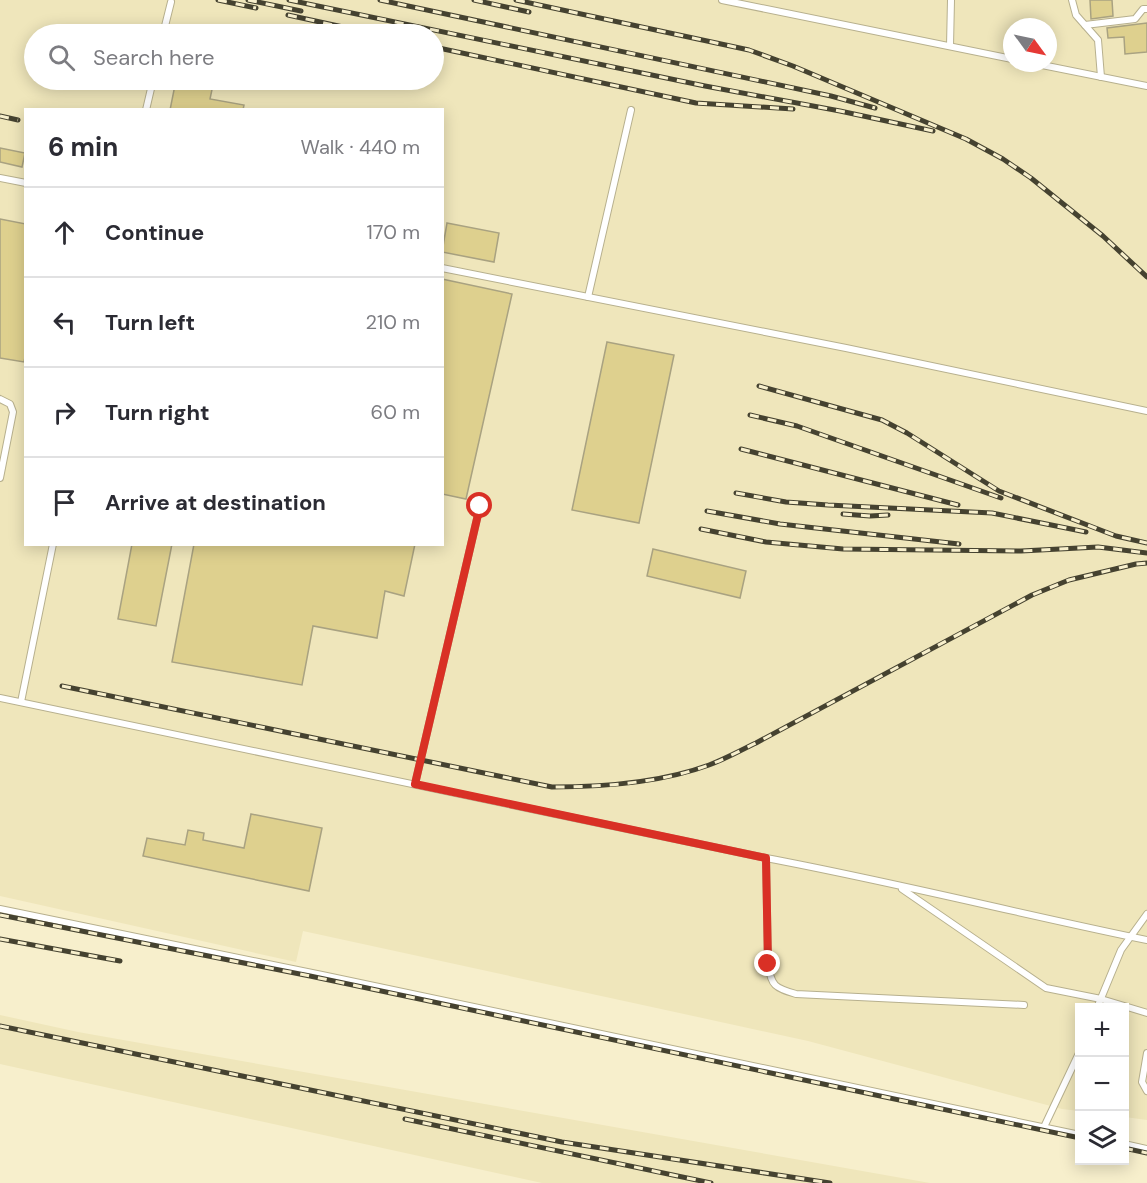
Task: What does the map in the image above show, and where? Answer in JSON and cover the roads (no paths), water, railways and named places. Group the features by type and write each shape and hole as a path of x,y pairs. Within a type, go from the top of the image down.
{"lane":[{"path":"722,0 1003,57"},
{"path":"950,46 951,0"},
{"path":"1072,0 1076,15 1098,40 1101,77"},
{"path":"166,24 171,2"},
{"path":"1084,25 1135,20 1143,9 1147,9"},
{"path":"1057,68 1147,86"},
{"path":"146,108 151,90"},
{"path":"588,297 631,110"},
{"path":"0,177 24,183"},
{"path":"444,268 1147,411"},
{"path":"0,399 10,404 13,412 0,478"},
{"path":"415,784 480,506"},
{"path":"21,702 54,546"},
{"path":"0,698 855,875 1147,940"},
{"path":"766,858 768,964 771,981 780,989 796,994 1024,1005"},
{"path":"898,886 1046,988 1101,999 1147,1012"},
{"path":"0,909 1075,1134"},
{"path":"1099,1003 1121,950 1147,914"},
{"path":"1147,1053 1142,1082 1147,1091"},
{"path":"1044,1128 1077,1057"},
{"path":"1129,1145 1147,1149"}],"railway":[{"path":"218,0 256,8"},
{"path":"248,0 301,11"},
{"path":"289,0 405,24"},
{"path":"380,0 831,96 875,108"},
{"path":"474,0 529,12"},
{"path":"516,0 749,50 793,66 966,139 1003,159 1031,178 1103,236 1147,277"},
{"path":"288,15 329,24"},
{"path":"444,32 933,131"},
{"path":"444,49 696,103 793,109"},
{"path":"0,116 18,120"},
{"path":"759,386 882,420 907,433 999,491 1116,536 1147,543"},
{"path":"750,415 797,426 1001,498"},
{"path":"741,449 958,505"},
{"path":"736,493 786,502 992,513 1086,532"},
{"path":"707,511 780,524 959,544"},
{"path":"843,514 888,515"},
{"path":"701,529 766,542 843,549 1021,551 1098,547 1147,553"},
{"path":"62,686 552,787 632,783 690,771 727,757 1032,595 1069,580 1147,563"},
{"path":"0,915 310,976 1075,1137"},
{"path":"0,939 120,961"},
{"path":"0,1026 562,1142 830,1183"},
{"path":"405,1119 711,1183"},
{"path":"1129,1149 1147,1153"}]}
